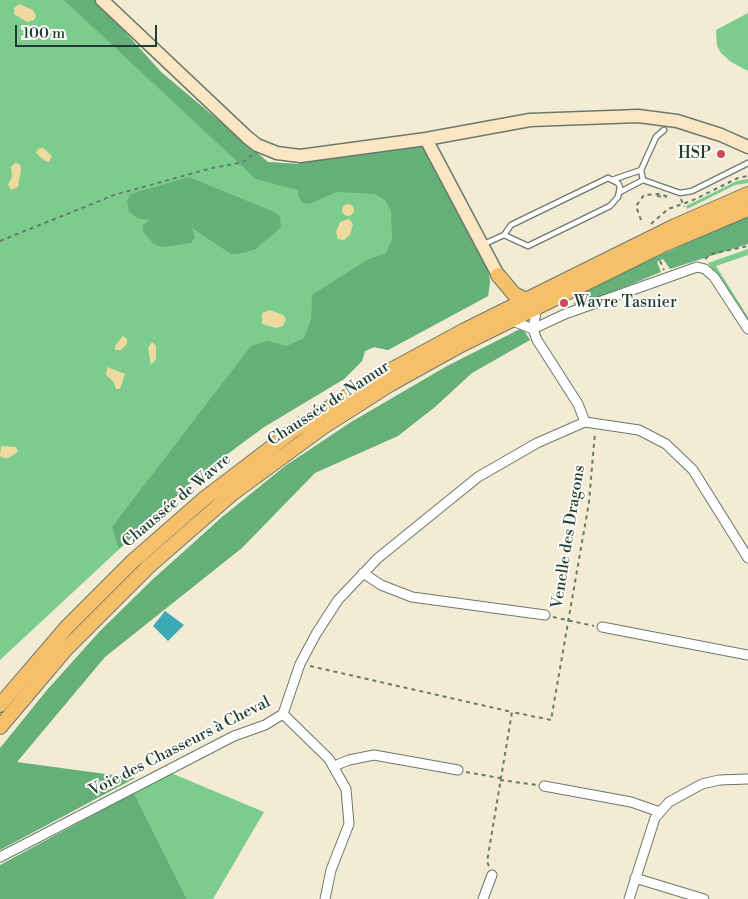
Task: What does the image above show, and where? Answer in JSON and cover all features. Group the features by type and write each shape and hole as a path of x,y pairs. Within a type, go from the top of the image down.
{"main road":[{"name":"Chaussée de Namur","path":"0,727 47,670 104,609 166,550 233,493 292,449 369,397 439,357 506,315 524,299 707,210 748,194"},
{"name":"Chaussée de Namur","path":"407,360 506,315 537,306 686,235 748,209"},
{"path":"498,275 514,294 524,299"},
{"path":"498,275 506,315"},
{"name":"Chaussée de Wavre","path":"0,704 90,603 184,516 294,430 407,360"}],"street":[{"path":"102,0 257,145 277,153 300,156 426,139 530,120 638,116 677,121 721,135 748,147"},
{"path":"426,139 498,275"},
{"path":"533,329 565,314 690,268 700,268 714,277 748,329"},
{"path":"537,306 533,329 541,349 578,404 585,422 639,430 666,444 693,470 748,558"},
{"path":"506,315 533,329"},
{"name":"Voie des Chasseurs à Cheval","path":"0,857 234,736 265,725 283,714 300,664 316,634 338,600 363,573 428,515 478,477 537,442 585,422"},
{"path":"363,573 381,585 412,596 548,616"},
{"path":"602,627 748,655"},
{"path":"283,714 334,766 346,789 350,814 346,835 331,870 325,899"},
{"path":"334,766 349,760 374,756 458,770"},
{"path":"629,899 650,830 660,812 682,793 702,784 719,780 748,779"},
{"path":"544,786 632,802 660,812"},
{"path":"483,899 492,875"},
{"path":"635,878 704,899"}],"lane":[{"path":"643,180 641,170 656,137 664,130"},
{"path":"620,192 643,180 680,193 692,191 748,163"},
{"path":"481,245 504,235 511,225 602,180 612,180 641,170"},
{"path":"504,235 528,246 537,243 616,202 620,192 618,184 612,180"}],"path":[{"path":"0,241 114,195 245,161 254,153 257,145"},
{"path":"656,220 668,209 684,205 738,178 748,176"},
{"path":"640,220 636,208 644,196 655,195 672,198"},
{"path":"677,198 684,205"},
{"path":"700,268 711,254 748,246"},
{"name":"Venelle des Dragons","path":"512,712 551,720 589,502 595,427"},
{"path":"548,616 592,625"},
{"path":"300,664 512,712 487,862 492,875"},
{"path":"458,770 544,786"}],"green space":[{"path":"0,0 96,0 161,72 268,162 297,164 331,156 489,274 490,281 488,296 388,350 374,347 365,351 362,361 344,379 264,427 199,475 0,660"},
{"path":"64,0 96,0 161,72 268,162 297,164 331,156 419,146 426,149 487,265 490,281 488,296 388,350 374,347 365,351 362,361 344,379 264,427 199,475 119,549 112,527 251,346 268,341 287,346 304,338 311,320 312,295 367,260 386,253 392,240 391,211 385,200 375,194 337,192 309,204 303,203 298,196 298,190 256,179"},
{"path":"748,13 748,71 731,62 721,53 717,46 716,30"},
{"path":"189,177 274,212 280,217 281,227 256,249 243,253 231,254 192,228 195,237 191,243 162,247 154,244 143,232 143,225 150,220 137,218 129,212 127,202 130,194"},
{"path":"748,179 748,183 735,185 687,209 686,206 737,181"},
{"path":"748,217 748,244 670,269 663,259 657,262 661,272 579,306 573,304 580,299 577,294 702,236"},
{"path":"748,249 748,255 716,266 748,317 748,323 708,263"},
{"path":"520,329 525,332 530,340 472,373 435,407 398,436 315,473 242,548 105,657 17,762 135,778 0,850 0,748 47,690 100,631 152,580 222,517 285,466 351,422 447,366"},
{"path":"345,405 269,459 0,719 0,715 56,648 152,552 208,504 290,441"},
{"path":"171,773 264,812 213,899 187,899 134,793"},
{"path":"134,793 187,899 0,899 0,865"}],"sand":[{"path":"19,4 33,10 36,16 34,20 27,22 14,14 14,8"},
{"path":"43,148 52,156 49,162 36,153 38,149"},
{"path":"15,163 20,164 21,170 18,187 11,190 8,185 12,176 11,167"},
{"path":"348,204 354,210 348,216 342,210"},
{"path":"349,219 353,224 350,235 344,240 338,239 336,232 340,222"},
{"path":"270,310 283,315 286,319 283,326 276,328 262,324 262,313"},
{"path":"123,336 127,339 127,344 121,350 115,350 115,346"},
{"path":"152,342 156,346 156,359 151,365 148,347"},
{"path":"107,367 125,374 120,389 116,389 113,381 106,375"},
{"path":"1,446 16,447 18,452 8,458 3,458 0,456"}],"water":[{"path":"165,611 184,625 168,641 153,626"}],"place":[{"name":"HSP","path":"721,154"},
{"name":"Wavre Tasnier","path":"564,303"}]}
